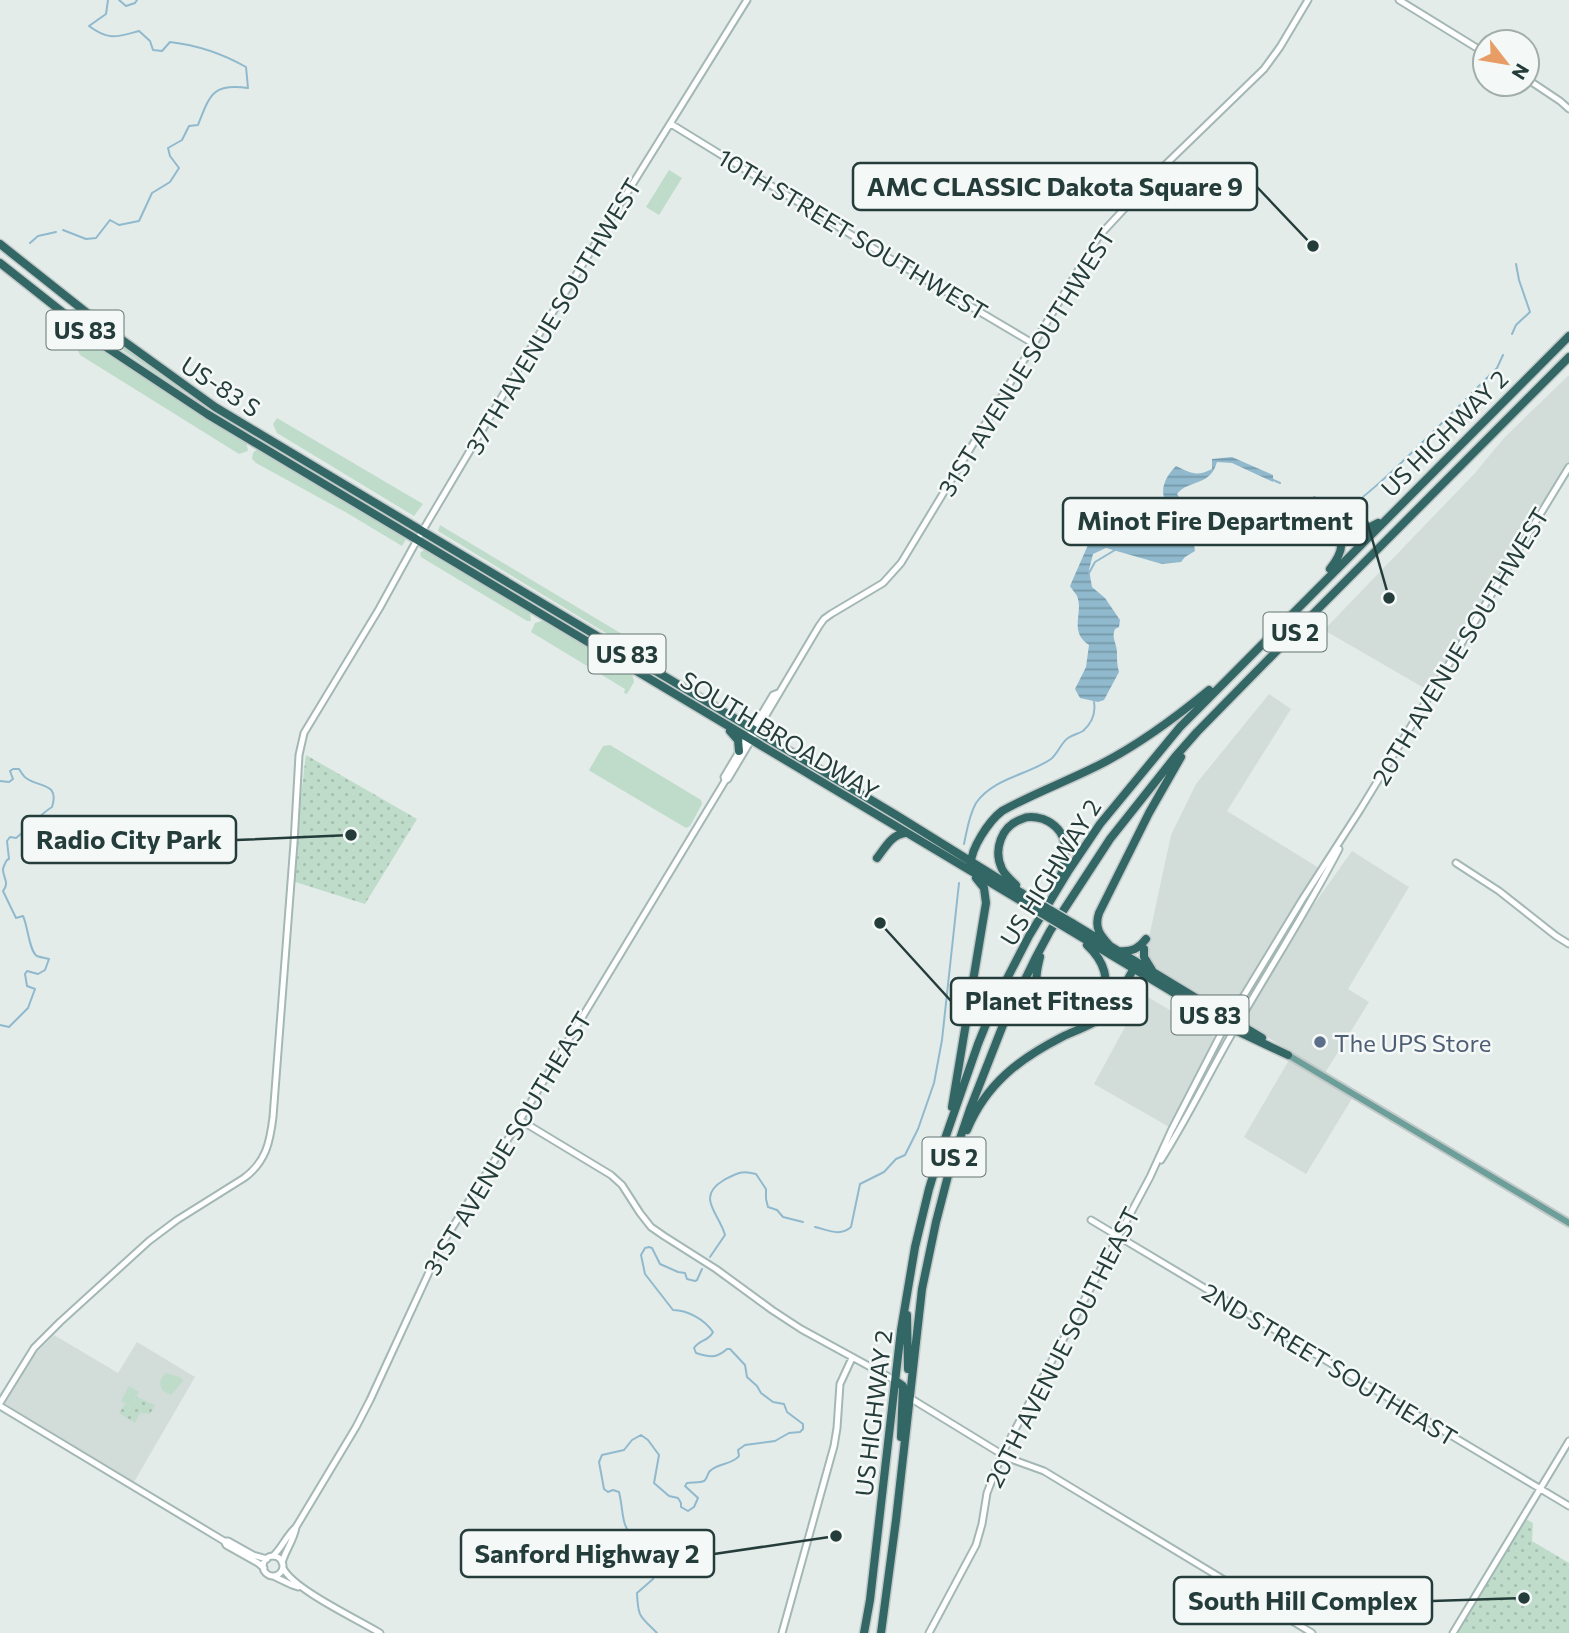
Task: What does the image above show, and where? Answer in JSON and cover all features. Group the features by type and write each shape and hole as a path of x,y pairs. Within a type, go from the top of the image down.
{"highway":[{"name":"US-83 S","path":"0,244 161,370 260,434"},
{"name":"US 83","path":"0,263 109,349 254,442"},
{"name":"US HIGHWAY 2","path":"864,1633 906,1298 915,1247 929,1189 978,1044 995,1002 1029,936 1089,840 1180,727 1569,336"},
{"name":"US HIGHWAY 2","path":"881,1633 922,1289 936,1222 961,1133 1021,986 1085,876 1120,825 1175,757 1569,357"},
{"path":"1535,391 1569,363"},
{"path":"173,392 256,436 260,434"},
{"name":"SOUTH BROADWAY","path":"260,434 646,665 718,715 909,835 980,877 1030,901"},
{"path":"254,442 260,440 309,463"},
{"name":"SOUTH BROADWAY","path":"254,442 682,699 718,715"},
{"path":"1310,595 1340,552 1341,541 1329,524 1347,531 1359,532 1392,514"},
{"path":"539,613 542,609 547,610 583,632 608,643"},
{"path":"577,636 607,648 640,667 646,665"},
{"path":"951,850 968,851 1002,811 1133,746 1182,712 1241,664"},
{"path":"643,676 650,672 718,715 718,723 735,734 739,751"},
{"path":"682,699 708,709 752,735"},
{"path":"1146,939 1137,949 1126,951 1113,948 1097,928 1099,913 1168,777 1208,721"},
{"name":"SOUTH BROADWAY","path":"752,735 814,766 970,861 1072,929 1288,1055"},
{"path":"1030,901 1005,874 998,853 1000,838 1007,828 1021,819 1033,817 1056,827 1062,834 1065,847 1064,864 1049,902"},
{"path":"877,858 891,839 901,833 909,835 976,879 984,888 986,896 952,1098 951,1119"},
{"path":"979,840 970,861 971,867 980,877"},
{"name":"SOUTH BROADWAY","path":"1072,929 1113,948 1135,966"},
{"path":"1051,931 1037,966 1037,986 1045,1000 1054,1008 1080,1012 1093,1004 1102,993 1104,970 1099,959 1072,929"},
{"path":"1121,991 1138,977 1154,977 1144,957 1144,949"},
{"path":"950,1168 969,1125 991,1089 1026,1057 1098,1020 1112,1006 1135,966"},
{"path":"906,1298 906,1392 910,1398"},
{"path":"896,1381 903,1386 901,1477"}],"main road":[{"name":"SOUTH BROADWAY","path":"1288,1055 1569,1223"}],"street":[{"name":"37TH AVENUE SOUTHWEST","path":"0,1405 34,1348 60,1322 149,1241 253,1172 265,1156 273,1116 301,739 538,336 747,0"},
{"name":"31ST AVENUE SOUTHWEST","path":"725,781 724,777 739,751 777,698 824,619 883,583 901,564 1099,236 1165,165 1264,69 1308,0"},
{"path":"1399,0 1471,44"},
{"path":"1541,88 1569,109"},
{"path":"1560,101 1569,103"},
{"name":"10TH STREET SOUTHWEST","path":"671,124 1034,344"},
{"name":"20TH AVENUE SOUTHWEST","path":"1150,1177 1171,1131 1232,1024 1310,902 1351,824 1569,467"},
{"name":"31ST AVENUE SOUTHWEST","path":"690,838 728,779 752,735"},
{"name":"31ST AVENUE SOUTHEAST","path":"270,1558 296,1527 356,1427 442,1244 690,838"},
{"path":"1457,863 1569,944"},
{"path":"520,1120 611,1175 622,1185 651,1227 716,1269 772,1310 896,1381"},
{"name":"20TH AVENUE SOUTHEAST","path":"929,1633 976,1545 987,1493 1002,1454 1150,1177"},
{"name":"2ND STREET SOUTHEAST","path":"1091,1220 1569,1506"},
{"path":"782,1633 834,1446 840,1384 852,1358"},
{"path":"910,1398 1002,1454 1044,1471 1312,1633"},
{"path":"0,1405 224,1541 253,1555 279,1559 286,1574 302,1587 380,1633"},
{"path":"1453,1633 1569,1441"},
{"name":"31ST AVENUE SOUTHEAST","path":"282,1565 296,1527"},
{"path":"224,1541 226,1545 255,1561 266,1573 302,1587"},
{"path":"264,1568 270,1558"},
{"path":"273,1576 280,1573 282,1565"}],"shaded area":[{"path":"1569,375 1569,465 1431,692 1324,630 1475,473 1504,438"},
{"path":"1269,694 1291,709 1227,811 1319,868 1229,1016 1158,972 1147,956 1148,942 1171,835 1196,784"},
{"path":"1352,851 1409,887 1348,989 1369,1002 1325,1073 1243,1022 1302,921"},
{"path":"1143,994 1216,1038 1171,1128 1094,1084"},
{"path":"1289,1060 1353,1097 1306,1174 1244,1137"},
{"path":"54,1335 118,1373 137,1342 195,1377 134,1482 4,1404 35,1354"}],"green space":[{"path":"669,170 682,178 659,215 646,207"},
{"path":"81,315 204,401 176,388 80,320"},
{"path":"77,327 160,387 246,441 248,451 239,454 80,355 68,329"},
{"path":"277,418 423,504 414,516 277,433 273,424"},
{"path":"256,450 261,450 406,539 402,546 256,463 252,459"},
{"path":"440,525 647,649 642,655 438,531"},
{"path":"425,549 530,612 531,621 421,557 420,553"},
{"path":"545,620 632,673 634,682 627,694 624,693 625,689 531,632 535,623"},
{"path":"610,745 701,800 702,804 690,826 686,828 589,770 603,746"},
{"path":"306,755 417,819 365,904 292,881"},
{"path":"166,1373 180,1377 183,1381 171,1395 163,1391 160,1384"},
{"path":"129,1386 139,1392 131,1407 121,1401"},
{"path":"137,1397 155,1405 150,1414 140,1413 135,1423 119,1413 125,1404 131,1407"},
{"path":"1526,1519 1533,1523 1532,1541 1569,1563 1569,1633 1458,1633"}],"water":[{"path":"1232,457 1273,475 1273,482 1232,463 1217,462 1214,470 1204,479 1182,489 1177,494 1199,520 1203,538 1194,544 1195,551 1181,562 1162,564 1106,548 1093,554 1089,570 1092,587 1105,598 1120,620 1114,636 1119,672 1104,700 1098,702 1080,698 1075,689 1086,667 1089,645 1079,634 1079,602 1070,586 1091,538 1110,526 1174,545 1181,537 1182,529 1166,503 1163,492 1166,480 1176,466 1190,472 1202,473 1212,469 1212,459"}],"waterway":[{"path":"63,230 86,239 96,238 110,220 119,225 139,221 152,193 170,182 179,168 170,156 168,148 182,140 189,126 198,125 214,93 227,87 248,88 246,67 219,54 170,42 162,51 153,50 150,41 139,31 113,36 96,31 89,26 106,14 108,0"},
{"path":"119,0 126,6 137,0"},
{"path":"30,243 38,236 56,232"},
{"path":"1512,334 1516,325 1530,312 1516,264"},
{"path":"1314,497 1341,508 1356,502 1395,468 1497,368 1503,355"},
{"path":"1271,479 1280,483"},
{"path":"1173,515 1185,529"},
{"path":"1089,573 1095,562 1115,550"},
{"path":"964,844 972,812 983,795 1001,782 1051,759 1066,740 1089,725 1094,714 1094,702"},
{"path":"0,781 9,782 13,779 10,771 19,769 26,778 51,789 54,799 52,807 16,838 10,837 7,841 9,859 3,869 6,883 3,891 16,918 23,916 34,953 49,959 45,970 38,974 27,971 25,974 27,986 35,989 28,1008 9,1027 0,1025"},
{"path":"815,1227 838,1232 851,1227 860,1184 884,1172 896,1159 905,1155 918,1129 934,1083 942,1040 959,883"},
{"path":"710,1257 725,1235 711,1206 711,1193 715,1186 736,1174 756,1174 766,1189 768,1207 777,1210 783,1217 803,1222"},
{"path":"657,1633 641,1616 637,1601 637,1593 653,1579 653,1574 644,1569 633,1555 634,1540 624,1523 619,1492 608,1492 604,1489 599,1462 602,1455 624,1450 632,1440 641,1435 659,1455 654,1483 669,1496 678,1498 681,1507 688,1511 694,1507 698,1498 685,1486 687,1483 704,1481 712,1469 736,1459 739,1456 738,1450 745,1445 775,1441 803,1429 803,1424 787,1412 784,1404 773,1402 761,1393 747,1377 745,1365 730,1349 712,1356 696,1353 696,1345 713,1332 695,1316 673,1310 645,1274 641,1255 645,1248 652,1248 660,1264 685,1273 687,1279 695,1281 702,1269"}],"place":[{"name":"AMC CLASSIC Dakota Square 9","path":"1313,246"},
{"name":"Minot Fire Department","path":"1389,598"},
{"name":"Radio City Park","path":"351,835"},
{"name":"Planet Fitness","path":"880,923"},
{"name":"The UPS Store","path":"1320,1042"},
{"name":"Sanford Highway 2","path":"836,1536"},
{"name":"South Hill Complex","path":"1524,1598"}]}
